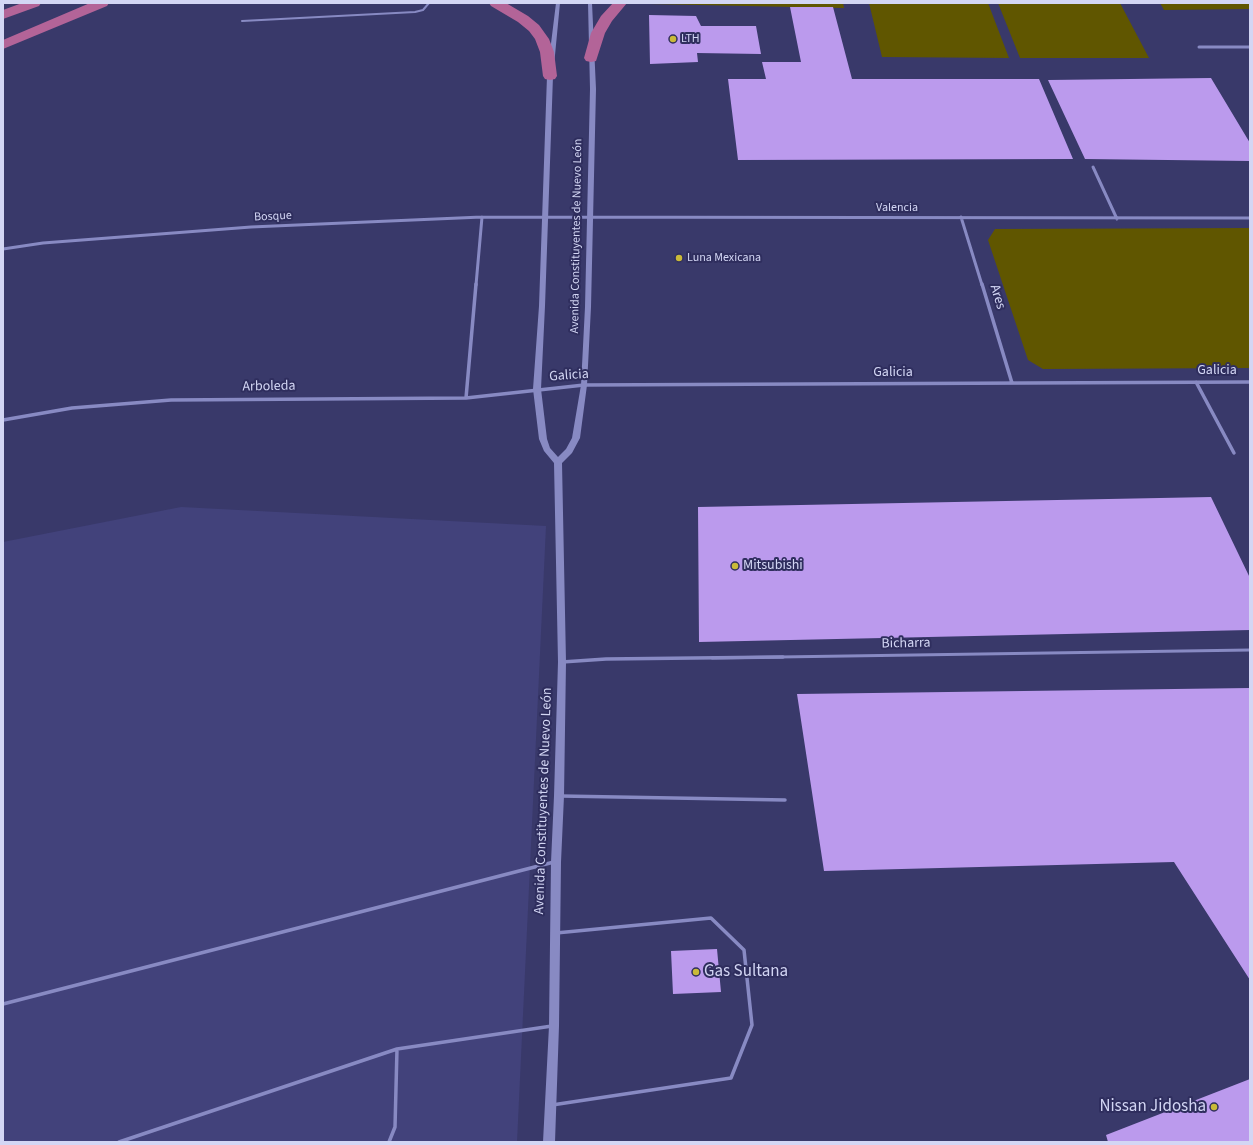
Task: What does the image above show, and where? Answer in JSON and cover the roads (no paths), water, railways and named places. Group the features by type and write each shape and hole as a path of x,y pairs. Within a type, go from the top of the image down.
{"highway":[{"path":"3,15 34,3"},
{"path":"3,45 96,5 115,3"},
{"path":"496,3 523,19 534,28 542,39 547,52 550,76"},
{"path":"591,58 598,33 606,19 620,3"}],"main road":[{"path":"558,3 550,76 542,306 537,389 543,439 547,449 558,462"},
{"name":"Avenida Constituyentes de Nuevo León","path":"549,1142 554,1026 556,862 562,662 558,462 569,451 576,438 584,385 588,307 593,89 590,3"}],"street":[{"path":"1199,47 1250,47"},
{"path":"1093,167 1116,219"},
{"name":"Valencia","path":"544,216 1116,219 1250,218"},
{"name":"Bosque","path":"3,249 43,243 251,227 482,217 544,216"},
{"path":"466,398 482,217"},
{"name":"Ares","path":"961,217 1012,383"},
{"path":"1196,382 1234,452"},
{"name":"Galicia","path":"537,389 584,385 1250,382"},
{"name":"Arboleda","path":"3,420 72,408 171,400 466,398 537,389"}],"lane":[{"path":"242,21 415,12 423,10 429,3"},
{"name":"Bicharra","path":"562,662 622,659 1250,650"},
{"path":"559,796 785,800"},
{"path":"3,1004 556,862"},
{"path":"551,1106 731,1078 752,1025 744,950 711,918 555,933"},
{"path":"119,1142 397,1050 554,1026"},
{"path":"389,1142 395,1127 397,1050"}],"place":[{"name":"LTH","path":"673,39"},
{"name":"Luna Mexicana","path":"679,258"},
{"name":"Mitsubishi","path":"735,566"},
{"name":"Gas Sultana","path":"696,972"},
{"name":"Nissan Jidosha","path":"1214,1107"}]}
